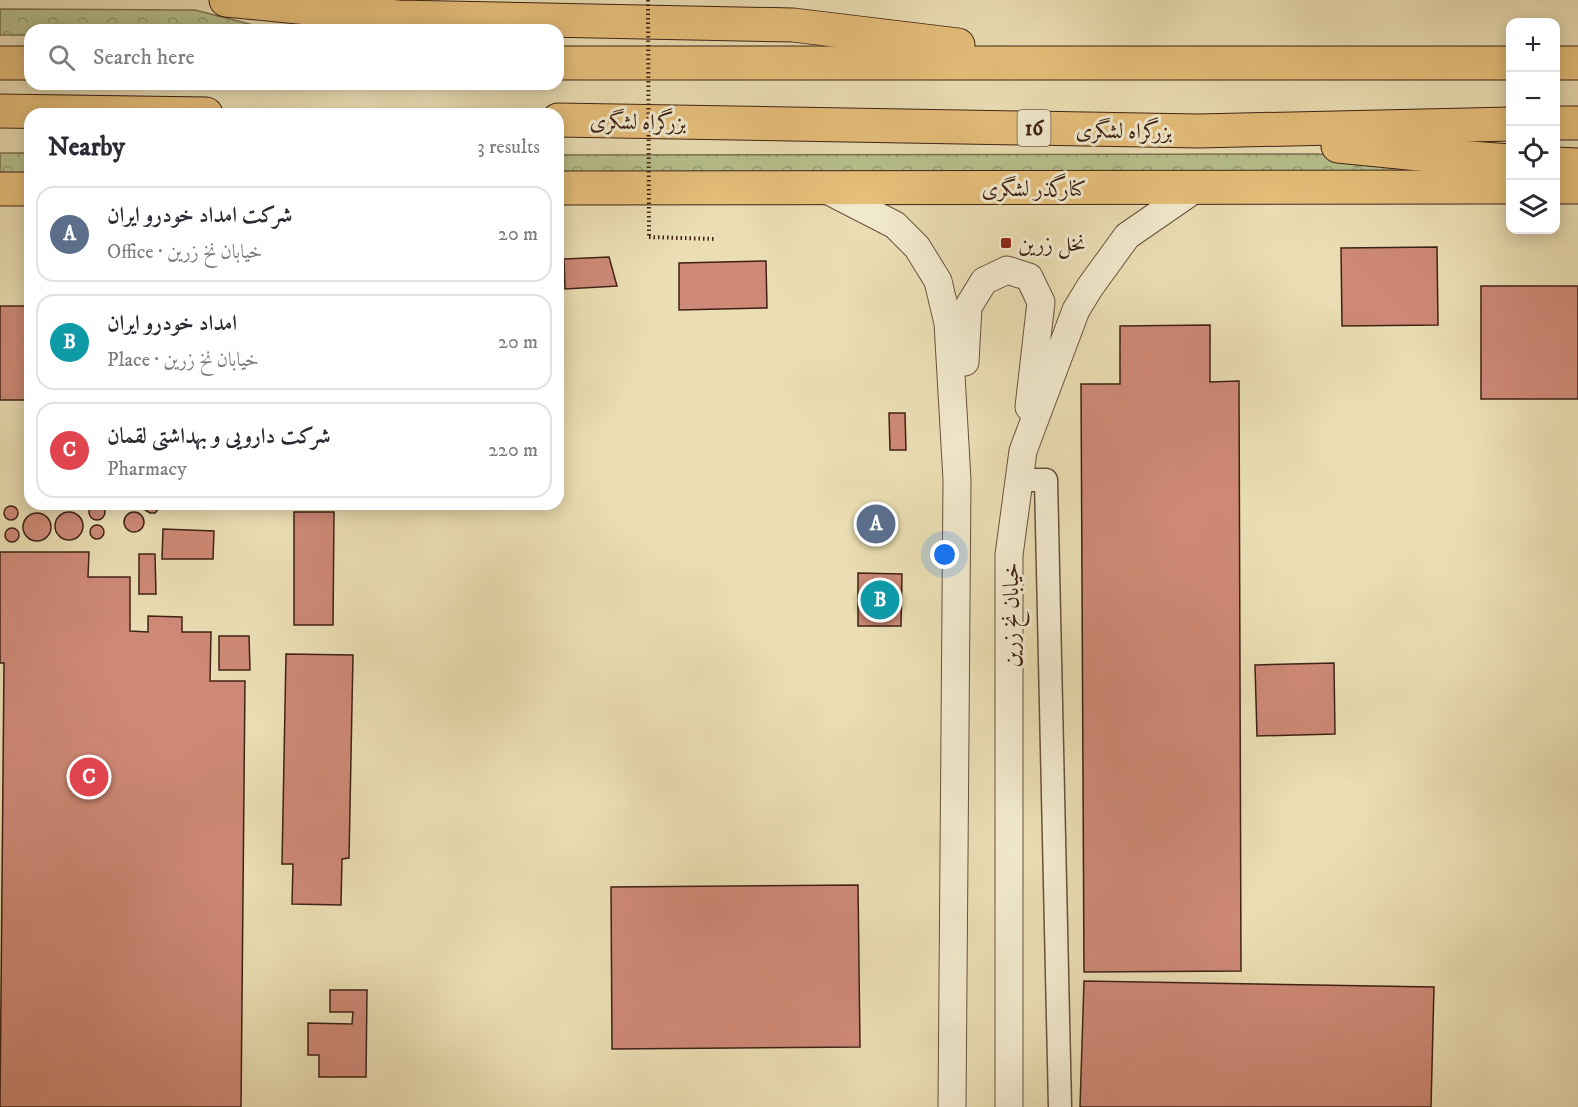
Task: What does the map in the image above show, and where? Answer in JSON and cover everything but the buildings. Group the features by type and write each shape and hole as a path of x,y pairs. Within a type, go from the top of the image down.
{"main road":[{"path":"226,0 398,17 793,25 1002,50 1064,63"},
{"path":"0,63 24,63"},
{"path":"564,63 1506,63"},
{"path":"1560,63 1578,63"},
{"path":"0,111 24,111"},
{"name":"بزرگراه لشگری","path":"564,120 1199,131 1506,124"},
{"path":"1560,123 1578,123"},
{"path":"1199,131 1506,161"},
{"path":"1560,164 1578,165"},
{"name":"کنارگذر لشگری","path":"564,188 1506,187"},
{"path":"1560,187 1578,187"},
{"path":"0,189 24,189"}],"street":[{"path":"823,188 895,225 917,247 938,281 948,323 957,480"},
{"name":"خیابان نخ زرین","path":"1008,1107 1010,555 1023,451 1076,310 1090,287 1127,236 1198,188"},
{"path":"952,1107 957,480 969,307 984,281 1007,270 1029,277 1041,302 1023,451"},
{"path":"1019,480 1046,480 1060,1107"}],"path":[{"path":"648,0 650,237 714,239"}],"green space":[{"path":"0,9 195,10 249,24 24,24 24,35 0,35"},
{"path":"0,153 24,153 24,183 0,183"},
{"path":"1318,154 1448,170 1427,181 564,181 564,155"}],"place":[{"name":"نخل زرین","path":"1006,243"},
{"name":"شرکت امداد خودرو ایران","path":"876,524"},
{"name":"امداد خودرو ایران","path":"880,600"},
{"name":"شرکت دارویی و بهداشتی لقمان","path":"89,777"}]}
